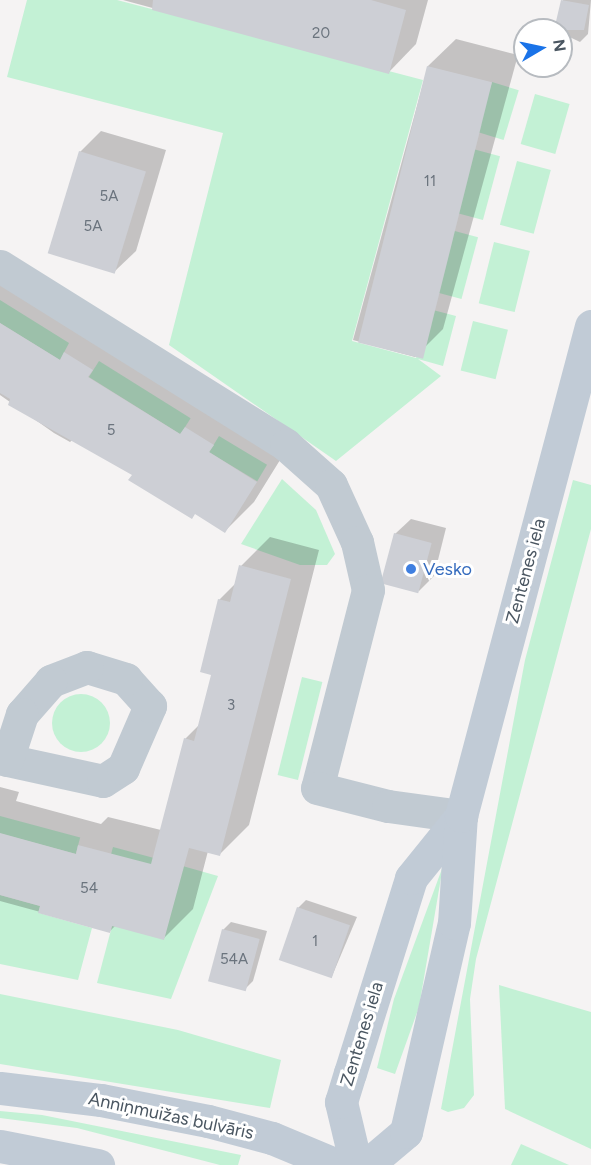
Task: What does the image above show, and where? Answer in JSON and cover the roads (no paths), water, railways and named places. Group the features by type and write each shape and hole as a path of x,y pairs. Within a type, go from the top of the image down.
{"street":[{"path":"0,266 286,445 331,485 357,542 368,590 317,788 388,806 461,816"},
{"name":"Zentenes iela","path":"367,1165 406,1132 454,923 461,816 591,327"},
{"name":"Zentenes iela","path":"356,1165 341,1102 411,878 461,816"},
{"name":"Anniņmuižas bulvāris","path":"0,1088 101,1100 208,1121 272,1138 337,1165"},
{"path":"0,1146 98,1165"}],"place":[{"name":"Vesko","path":"411,569"}]}
